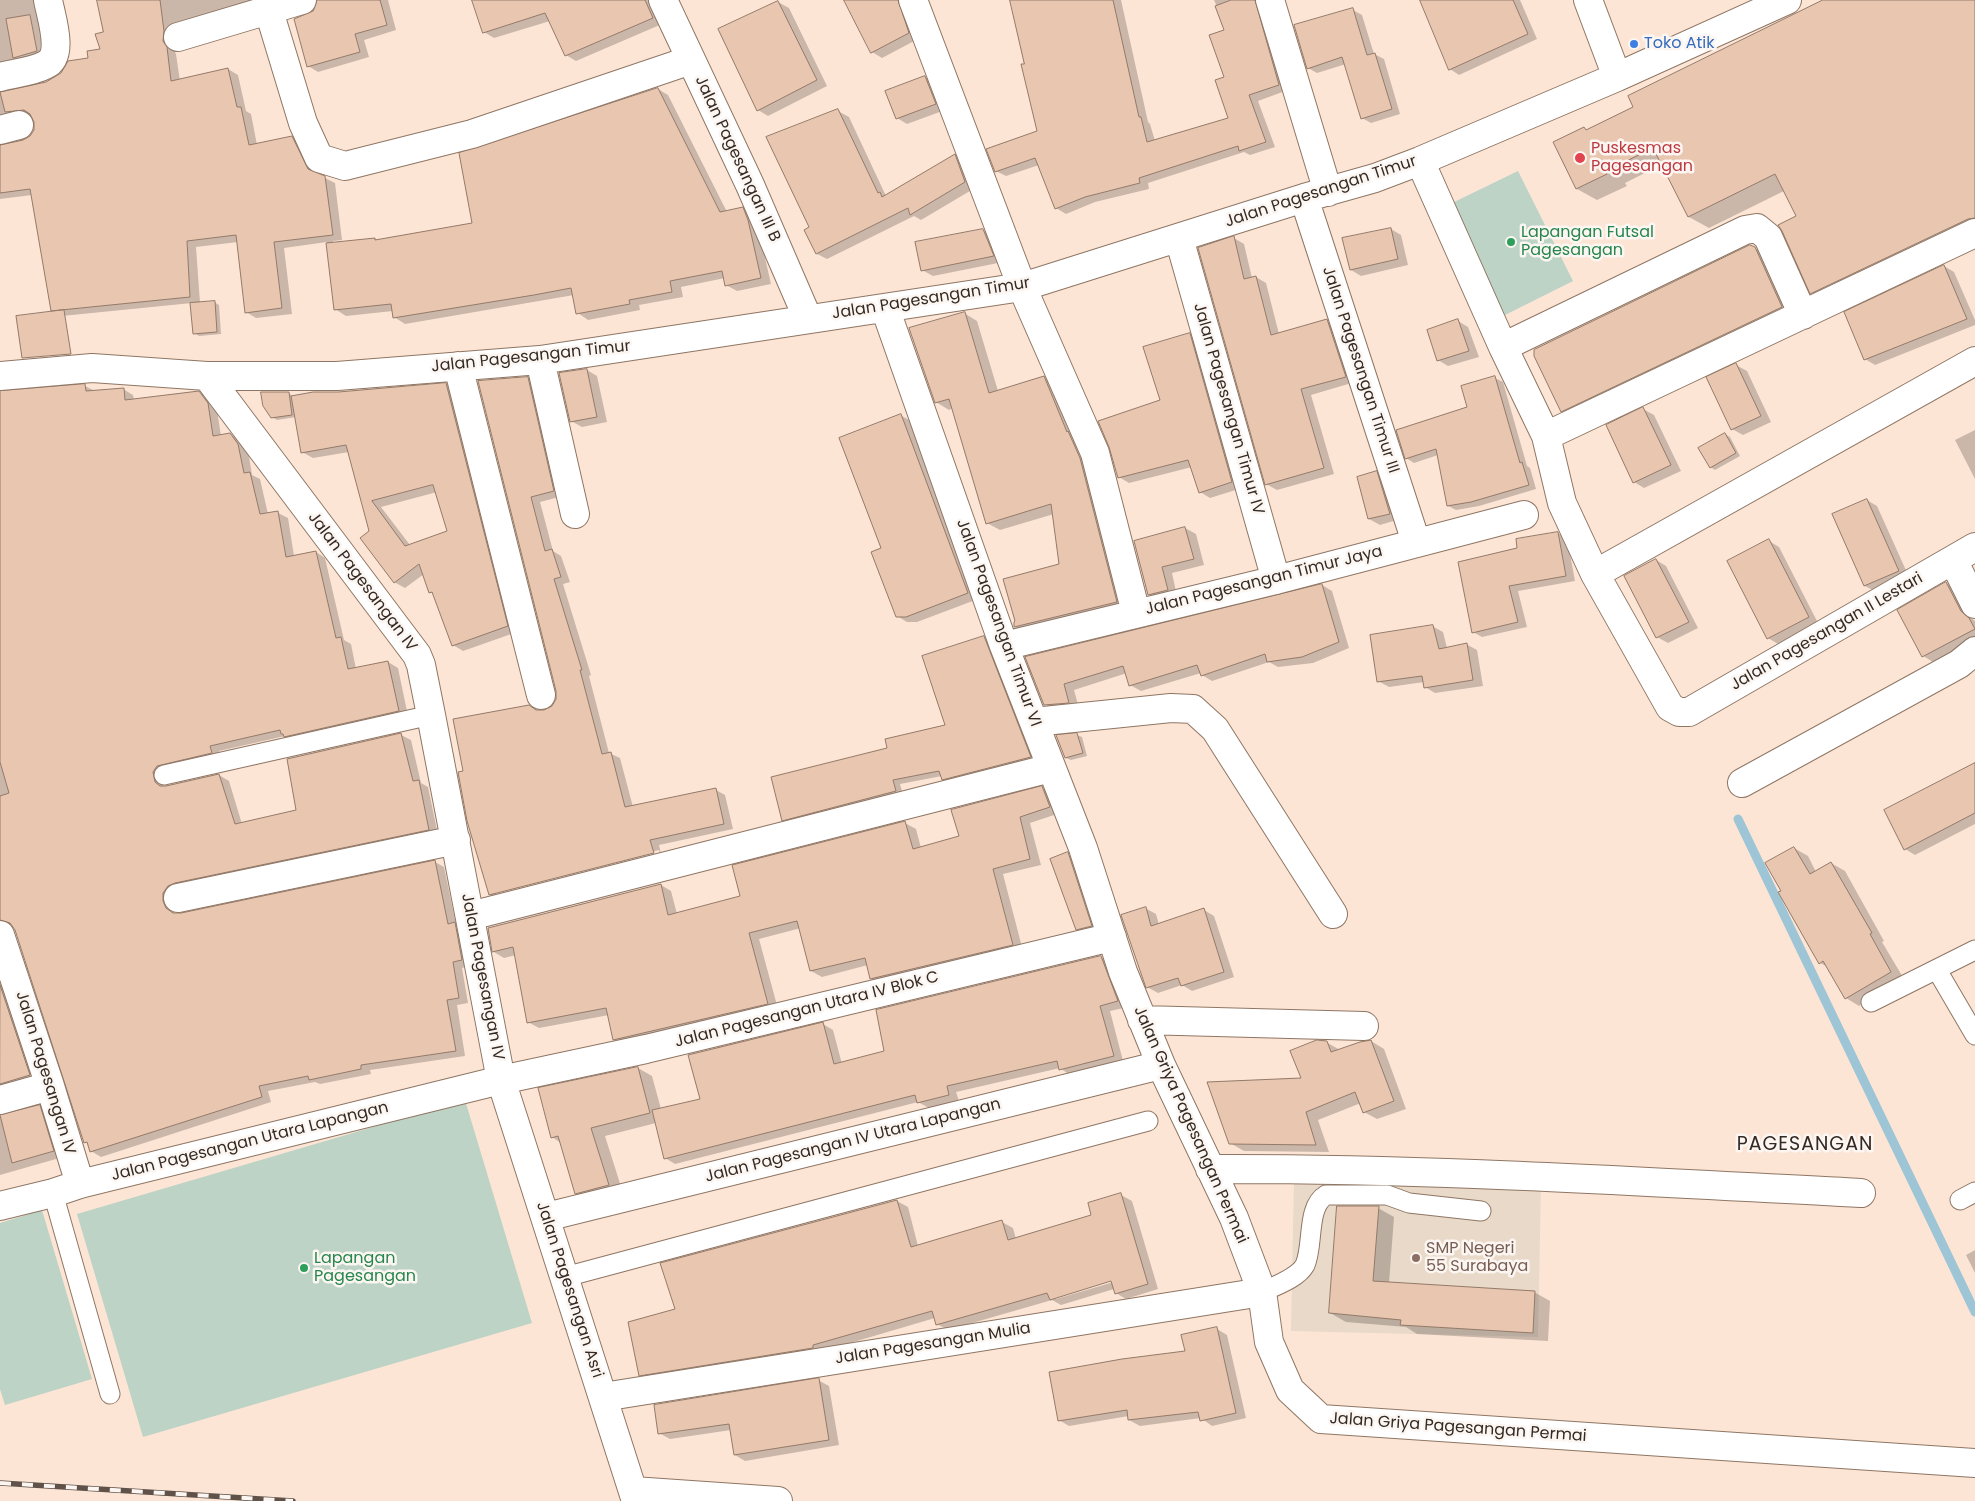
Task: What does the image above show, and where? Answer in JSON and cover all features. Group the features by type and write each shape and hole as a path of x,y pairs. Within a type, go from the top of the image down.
{"street":[{"path":"0,77 46,65 52,58 57,45 48,0"},
{"path":"178,37 302,0"},
{"name":"Jalan Pagesangan III B","path":"664,0 750,185 808,319"},
{"path":"913,0 1022,287 1095,453 1136,613"},
{"name":"Jalan Pagesangan Timur III","path":"1270,0 1316,195 1416,542"},
{"path":"1588,0 1617,77"},
{"name":"Jalan Pagesangan Timur","path":"207,376 337,376 540,360 1022,287 1375,178 1420,161 1617,77 1786,0"},
{"path":"269,11 303,123 319,158 345,166 472,134 691,60"},
{"path":"1420,161 1503,347 1546,436 1562,503 1595,574 1975,361"},
{"path":"1503,347 1745,230 1757,228 1768,237 1803,315"},
{"path":"1546,436 1975,233"},
{"name":"Jalan Pagesangan Timur IV","path":"1180,238 1276,580"},
{"name":"Jalan Pagesangan Timur VI","path":"885,308 1004,646 1050,768 1083,848 1112,937"},
{"path":"540,360 575,514"},
{"path":"458,366 541,695"},
{"path":"0,376 92,368 207,376"},
{"name":"Jalan Pagesangan IV","path":"207,376 417,655 432,715 501,1080"},
{"name":"Jalan Pagesangan Timur Jaya","path":"1004,646 1276,580 1524,515"},
{"path":"1964,554 1975,604"},
{"name":"Jalan Pagesangan II Lestari","path":"1595,574 1670,707 1679,712 1689,712 1964,554"},
{"path":"1742,784 1959,664 1975,651"},
{"path":"1034,722 1171,708 1193,709 1215,729 1333,914"},
{"path":"470,916 1050,768"},
{"path":"178,898 456,840"},
{"name":"Jalan Pagesangan IV","path":"0,935 80,1184"},
{"name":"Jalan Griya Pagesangan Permai","path":"1112,937 1123,972 1161,1065 1234,1218 1262,1292 1269,1342 1290,1390 1321,1419 1975,1463"},
{"name":"Jalan Pagesangan Utara IV Blok C","path":"501,1080 646,1049 1112,937"},
{"path":"1142,1020 1364,1026"},
{"name":"Jalan Pagesangan IV Utara Lapangan","path":"546,1218 1161,1065"},
{"name":"Jalan Pagesangan Utara Lapangan","path":"0,1206 53,1193 80,1184 501,1080"},
{"name":"Jalan Pagesangan Asri","path":"501,1080 635,1496"},
{"path":"0,1100 50,1086"},
{"path":"1210,1168 1328,1168 1580,1178 1861,1193"},
{"name":"Jalan Pagesangan Mulia","path":"603,1397 1262,1292"},
{"path":"635,1496 778,1501"}],"lane":[{"path":"164,774 432,715"},
{"path":"1871,1002 1975,950"},
{"path":"1937,970 1975,1035"},
{"path":"565,1277 1148,1121"},
{"path":"53,1193 110,1394"},
{"path":"1262,1292 1290,1278 1305,1265 1315,1208 1319,1199 1326,1195 1387,1196 1409,1203 1481,1211"}],"shaded area":[{"name":"SMP Negeri 55 Surabaya","path":"1294,1179 1541,1184 1538,1337 1291,1331"}],"green space":[{"name":"Lapangan Futsal Pagesangan","path":"1518,171 1573,281 1505,315 1450,204"},
{"name":"Lapangan Pagesangan","path":"465,1100 532,1323 143,1437 77,1214"},
{"path":"42,1210 92,1379 5,1405 0,1389 0,1223"}],"building":[{"path":"97,0 160,0 164,31 163,41 167,47 171,81 228,68 237,107 241,107 249,145 292,136 308,169 325,176 333,235 274,242 282,308 245,313 236,235 187,241 190,297 51,311 30,189 0,193 0,145 23,140 30,136 34,130 34,122 30,114 24,110 5,112 0,92 46,82 61,73 68,61 88,58 87,51 100,49 95,34 103,32"},
{"path":"317,0 380,0 387,25 355,34 360,52 307,67 294,19 313,11"},
{"path":"472,0 645,0 653,18 565,56 545,13 483,33"},
{"path":"844,0 898,0 909,33 871,53"},
{"path":"1010,0 1113,0 1139,117 1141,117 1147,142 1228,118 1215,80 1224,77 1209,35 1224,30 1215,6 1231,0 1255,0 1279,85 1249,95 1266,142 1239,151 1238,146 1139,178 1140,183 1085,197 1055,209 1035,158 995,172 986,149 1037,131 1021,64 1024,64"},
{"path":"1420,0 1513,0 1528,34 1449,70"},
{"path":"1823,0 1975,0 1975,218 1968,219 1810,294 1778,225 1796,216 1775,174 1688,217 1653,148 1606,171 1607,174 1576,189 1553,142 1584,127 1586,130 1633,107 1628,96"},
{"path":"778,1 817,80 757,111 718,29"},
{"path":"1353,8 1367,55 1375,53 1392,109 1361,119 1342,57 1307,69 1294,25"},
{"path":"30,15 37,51 13,58 6,19"},
{"path":"925,76 936,104 896,119 885,91"},
{"path":"658,88 720,212 743,207 748,220 761,278 725,286 722,271 670,281 672,292 629,300 630,304 576,314 571,288 393,318 391,304 334,310 326,243 375,238 375,240 472,223 459,153"},
{"path":"838,109 878,193 880,192 882,197 955,154 965,182 910,215 908,208 816,254 804,230 809,227 766,137"},
{"path":"1391,228 1398,259 1350,270 1342,238"},
{"path":"983,229 994,256 921,271 915,242"},
{"path":"1234,236 1244,279 1256,276 1271,335 1327,319 1346,377 1301,389 1324,468 1265,485 1198,248"},
{"path":"1750,245 1755,247 1782,307 1561,412 1534,356 1534,350"},
{"path":"1944,265 1967,319 1864,360 1844,312"},
{"path":"215,301 217,332 193,334 190,303"},
{"path":"64,310 71,354 22,358 16,316"},
{"path":"965,312 989,393 1044,376 1080,458 1117,602 1014,627 1015,621 1003,579 1059,564 1051,504 986,524 949,399 935,403 909,328"},
{"path":"1458,319 1469,351 1437,361 1427,330"},
{"path":"1190,333 1232,482 1199,493 1188,460 1118,478 1109,447 1098,421 1160,400 1143,347"},
{"path":"1736,363 1761,416 1731,430 1706,377"},
{"path":"587,369 597,417 570,422 559,373"},
{"path":"1495,376 1520,463 1522,462 1529,485 1471,502 1447,506 1436,449 1405,459 1396,430 1467,407 1461,386"},
{"path":"528,377 554,491 531,497 545,551 552,549 561,577 554,579 582,670 580,670 602,754 611,752 625,807 716,788 724,824 650,840 654,853 489,895 467,821 458,772 463,771 453,719 529,705 536,710 544,710 552,706 556,699 556,691 478,381"},
{"path":"446,383 508,626 452,646 432,592 429,593 419,564 394,583 360,538 369,531 346,445 301,453 291,396 313,392 338,392","holes":["433,485 447,531 405,546 372,501"]},
{"path":"85,384 86,391 124,388 125,400 199,391 208,403 213,436 230,433 238,444 244,473 250,472 260,514 278,511 286,557 316,551 336,638 341,637 348,669 388,661 399,711 284,737 280,730 210,746 212,753 157,766 153,772 155,782 160,786 166,786 219,774 235,824 296,810 287,759 401,733 413,781 419,780 429,830 175,883 168,886 163,893 163,901 166,908 173,913 181,913 435,860 448,924 455,922 462,960 453,962 459,998 447,1000 456,1051 361,1065 361,1069 309,1080 308,1076 259,1086 262,1097 90,1152 87,1142 84,1143 15,930 10,923 0,920 0,796 9,793 0,762 0,391"},
{"path":"261,392 289,392 292,415 271,418 263,406"},
{"path":"1643,407 1671,465 1633,483 1606,425"},
{"path":"901,414 968,593 906,617 896,617 871,552 881,548 839,438"},
{"path":"1725,433 1736,453 1710,468 1698,448"},
{"path":"1377,471 1390,514 1368,519 1357,477"},
{"path":"1867,499 1899,571 1864,586 1832,514"},
{"path":"1185,527 1194,559 1162,567 1168,590 1148,595 1134,541"},
{"path":"1558,532 1566,576 1509,586 1518,622 1472,633 1458,562 1517,548 1516,539"},
{"path":"1769,539 1809,617 1767,639 1727,561"},
{"path":"1656,559 1689,622 1656,638 1624,576"},
{"path":"1946,582 1961,611 1969,618 1975,629 1922,657 1897,610"},
{"path":"1322,584 1339,642 1302,657 1267,662 1265,654 1201,676 1197,665 1129,686 1123,666 1064,684 1069,703 1044,705 1025,657"},
{"path":"1433,625 1439,649 1467,643 1473,680 1424,688 1422,676 1377,682 1370,635"},
{"path":"984,636 1031,757 942,780 939,771 893,780 896,791 782,821 771,777 887,748 885,739 945,725 922,656"},
{"path":"1077,733 1083,753 1065,758 1056,735"},
{"path":"1975,763 1975,813 1904,850 1884,810"},
{"path":"1042,786 1050,807 1020,817 1030,859 993,869 1013,945 870,979 865,958 810,971 797,921 749,933 768,1004 613,1040 606,1008 527,1023 513,947 492,952 488,928 661,884 668,915 740,896 732,865 905,821 913,849 959,836 951,810"},
{"path":"1794,847 1810,874 1831,862 1872,933 1870,934 1891,972 1845,999 1823,961 1819,964 1778,892 1781,891 1765,863"},
{"path":"1068,852 1092,926 1076,930 1050,859"},
{"path":"1146,907 1151,926 1204,908 1224,972 1181,986 1178,978 1146,988 1121,915"},
{"path":"1101,956 1118,1001 1100,1006 1114,1056 1059,1070 1057,1061 947,1086 949,1095 917,1103 915,1095 664,1159 652,1110 700,1099 688,1055 823,1022 834,1064 884,1051 876,1010"},
{"path":"0,985 30,1075 0,1084"},
{"path":"1317,1040 1327,1041 1331,1052 1371,1040 1394,1101 1363,1113 1355,1092 1306,1112 1316,1145 1229,1144 1207,1082 1301,1078 1290,1051"},
{"path":"638,1067 650,1113 591,1128 609,1185 575,1194 558,1136 551,1138 538,1088"},
{"path":"40,1105 54,1151 12,1163 0,1115"},
{"path":"1121,1193 1148,1284 1115,1294 1111,1281 1050,1300 1047,1293 936,1325 932,1311 813,1345 813,1348 639,1376 628,1322 675,1309 660,1263 897,1200 911,1247 1002,1220 1008,1240 1091,1215 1088,1203"},
{"path":"1337,1206 1379,1206 1373,1281 1535,1291 1533,1333 1400,1325 1401,1320 1329,1313"},
{"path":"1217,1327 1236,1413 1200,1421 1198,1412 1128,1420 1127,1410 1058,1421 1049,1372 1122,1359 1185,1351 1181,1335"},
{"path":"819,1378 829,1440 734,1455 729,1424 658,1434 654,1405"}],"waterway":[{"path":"1738,819 1975,1312"}],"railway":[{"path":"0,1483 293,1501"}],"place":[{"name":"Toko Atik","path":"1634,44"},
{"name":"Puskesmas Pagesangan","path":"1580,158"},
{"name":"Lapangan Futsal Pagesangan","path":"1511,242"},
{"name":"SMP Negeri 55 Surabaya","path":"1416,1258"},
{"name":"Lapangan Pagesangan","path":"304,1268"}],"district":[{"name":"PAGESANGAN","path":"1805,1145"}]}
